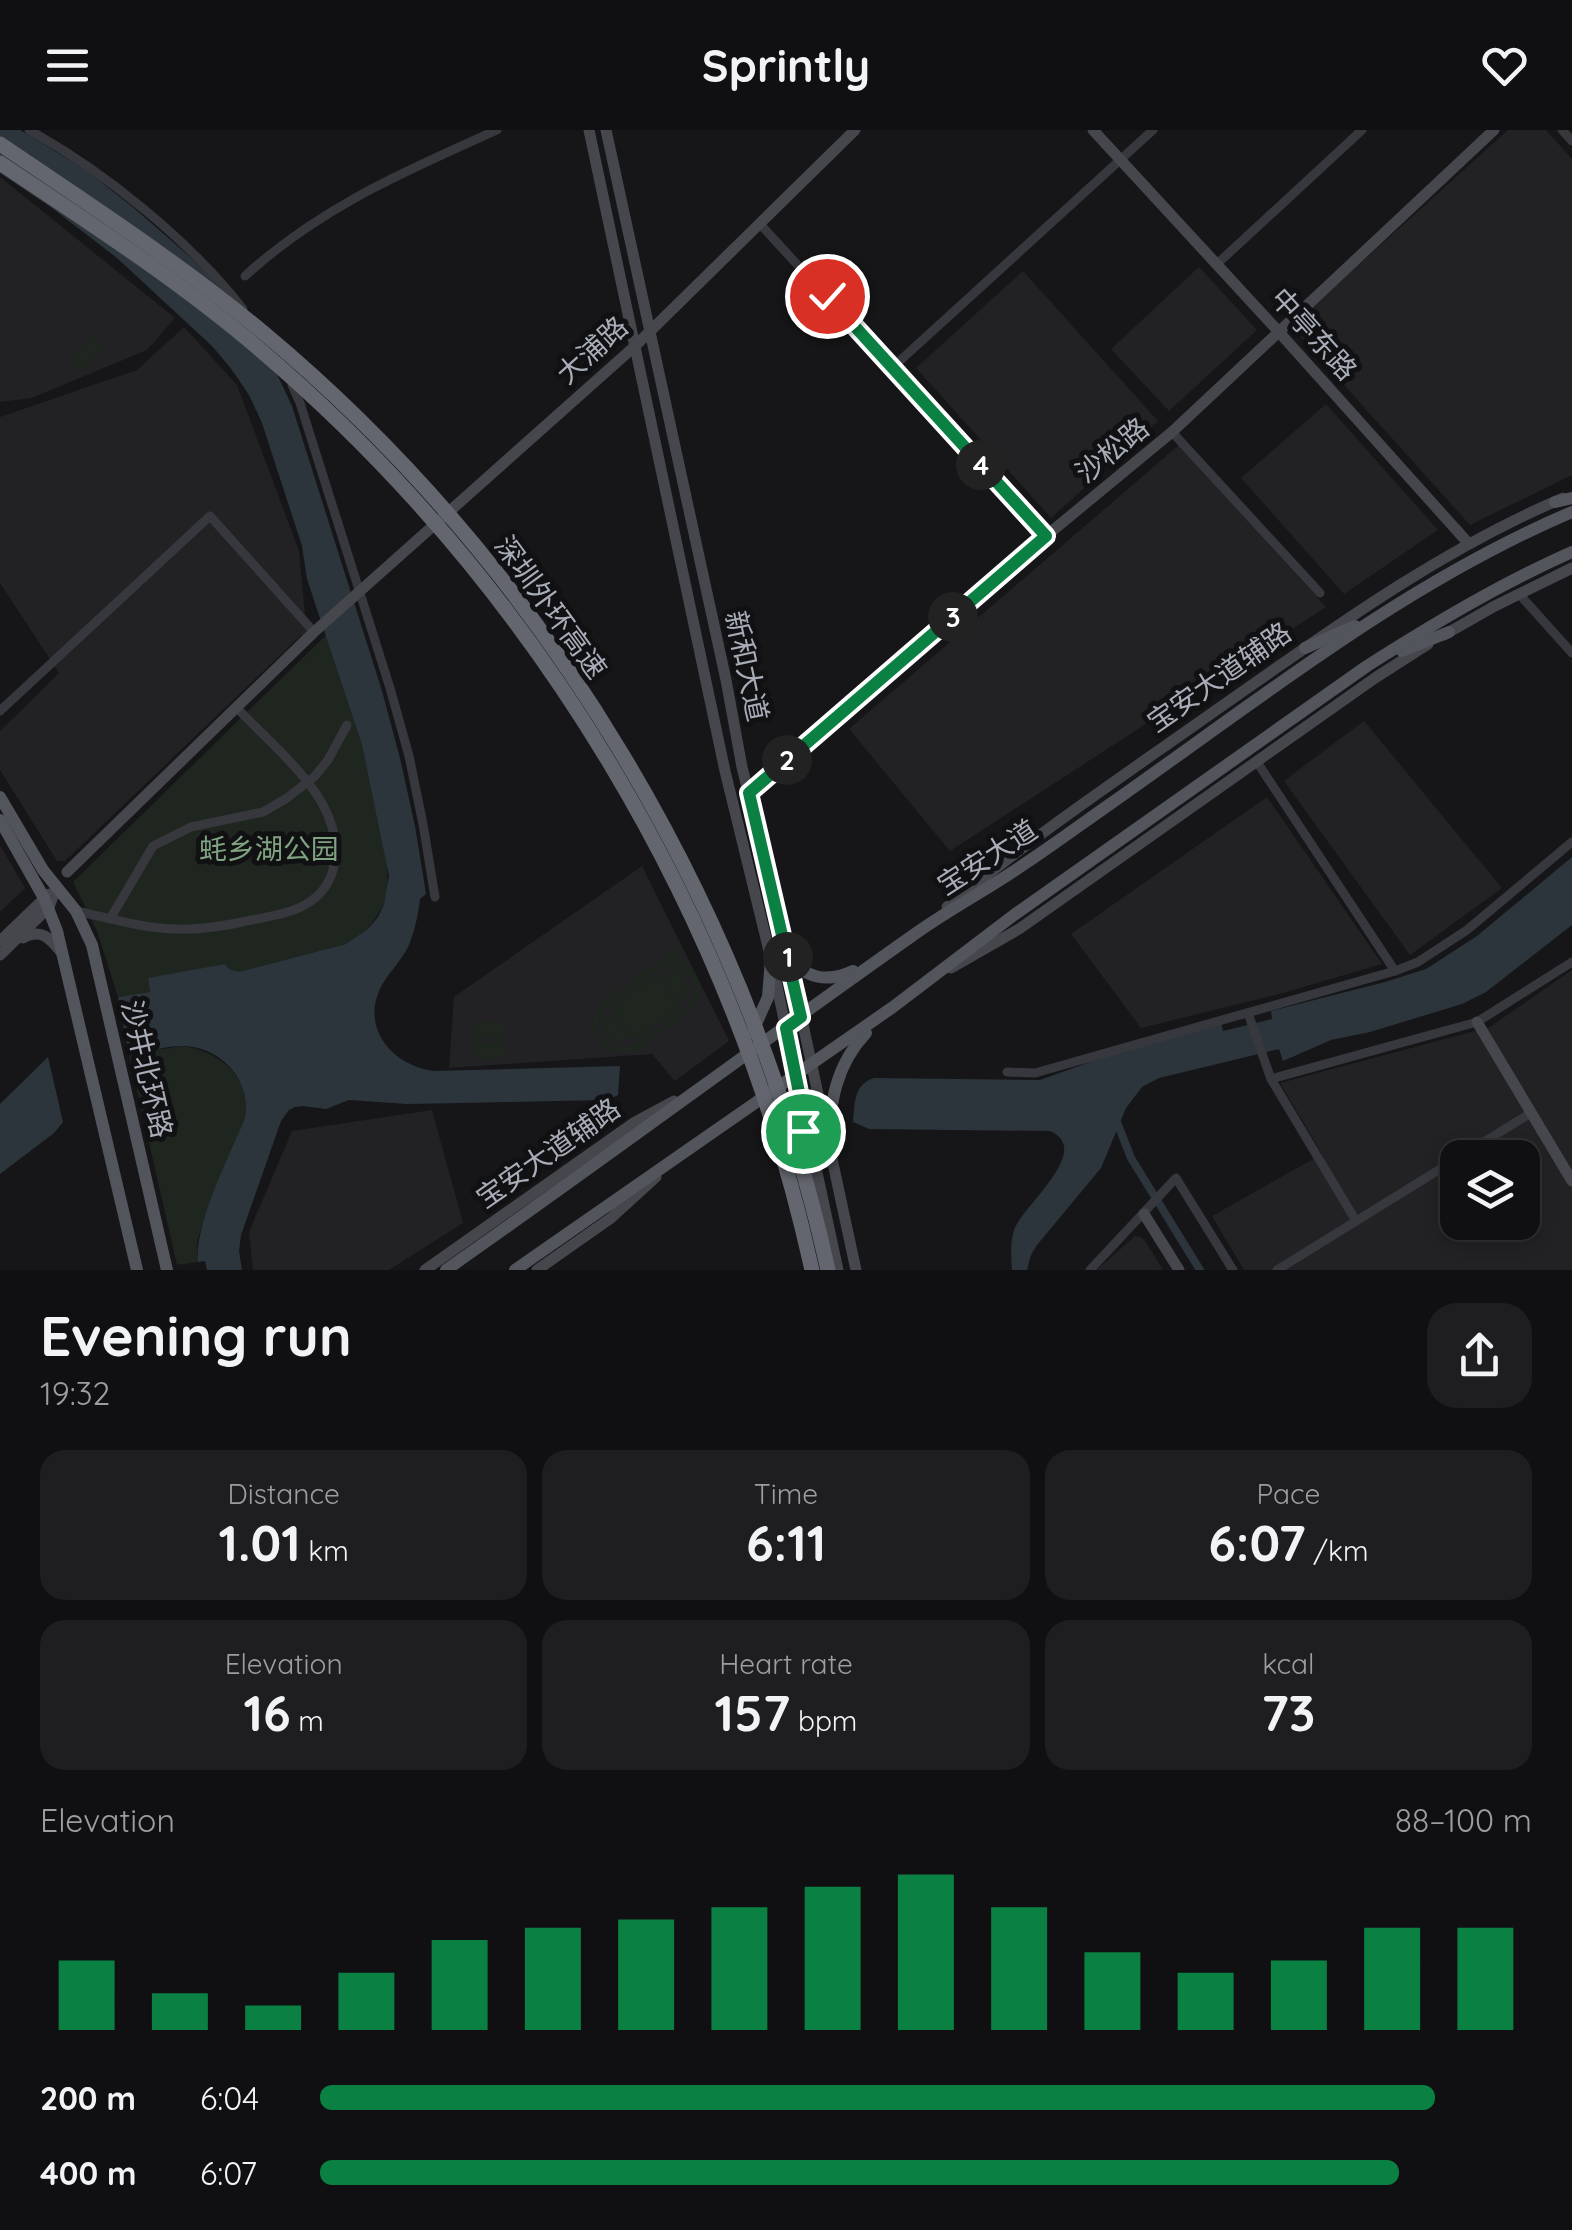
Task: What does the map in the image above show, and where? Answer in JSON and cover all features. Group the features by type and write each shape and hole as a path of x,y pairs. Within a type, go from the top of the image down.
{"highway":[{"name":"深圳外环高速","path":"0,144 189,274 308,372 418,480 534,622 620,750 700,898 779,1096 828,1270"},
{"name":"深圳外环高速","path":"0,163 158,269 288,374 407,491 514,619 607,758 649,830 692,918 765,1100 812,1270"}],"main road":[{"name":"新和大道","path":"590,130 725,771 771,959 838,1270"},
{"name":"新和大道","path":"606,130 856,1270"},
{"name":"大浦路","path":"318,628 634,347 855,130"},
{"name":"中亭东路","path":"1093,130 1469,544"},
{"name":"沙松路","path":"749,793 1172,432 1494,130"},
{"path":"1555,502 1572,496"},
{"name":"宝安大道辅路","path":"916,933 1008,857 1304,648 1407,579 1555,502"},
{"name":"宝安大道","path":"446,1270 916,933 1016,870 1384,614 1477,558 1572,512"},
{"path":"515,1270 893,1007 1014,915 1367,666 1486,594 1572,552"},
{"path":"926,983 1019,929 1375,678 1449,632 1572,568"},
{"path":"1304,648 1384,614"},
{"path":"67,872 318,628"},
{"path":"1367,666 1449,632"},
{"name":"沙井北环路","path":"0,797 37,860 76,911 92,946 167,1270"},
{"name":"沙井北环路","path":"0,820 46,903 64,955 138,1270"},
{"path":"0,955 5,943 56,888"},
{"path":"5,943 36,933 44,935 64,955"},
{"path":"788,955 804,972 827,978 842,976 882,957"},
{"path":"710,1080 746,1042 759,1020 770,984 771,959"},
{"path":"827,1145 832,1096 842,1066 855,1045 893,1007"},
{"path":"1476,1022 1572,1180"},
{"name":"宝安大道辅路","path":"425,1270 635,1122 710,1080"},
{"path":"741,1114 758,1109 784,1114 803,1131 810,1147"},
{"path":"537,1270 620,1210 670,1164"},
{"path":"1144,1214 1179,1270"}],"street":[{"path":"29,130 90,168 137,204 208,268 260,331 300,403 355,594 390,688 424,824 435,897"},
{"path":"244,276 293,236 346,201 497,130"},
{"path":"893,367 1153,130"},
{"path":"1216,264 1362,130"},
{"path":"1562,130 1572,141"},
{"path":"760,224 1046,536"},
{"path":"1172,432 1320,594"},
{"path":"0,711 210,516 318,628"},
{"path":"1519,594 1572,653"},
{"path":"76,911 158,928 206,929 290,912 307,904 327,884 335,867 337,848 324,806 308,783 236,707"},
{"path":"110,918 152,846 191,827 264,812 287,798 308,783 328,760 348,725"},
{"path":"1257,762 1395,971"},
{"path":"1008,1072 1035,1072 1418,962 1467,930 1572,842"},
{"path":"1271,1080 1476,1022 1572,962"},
{"path":"1248,1013 1271,1080 1356,1221"},
{"path":"1487,1140 1531,1112"},
{"path":"1277,1270 1440,1169"},
{"path":"1090,1270 1176,1178 1233,1270"}],"shaded area":[{"path":"0,130 20,130 87,171 190,257 219,285 266,351 292,406 382,691 415,826 426,894 420,899 409,945 376,1001 377,1029 384,1042 405,1061 434,1071 620,1066 618,1095 608,1100 407,1104 349,1100 326,1109 303,1106 289,1110 281,1121 241,1235 242,1270 207,1270 205,1261 198,1262 207,1209 245,1118 244,1091 239,1079 222,1060 198,1048 171,1047 129,1055 118,997 150,992 148,978 225,964 239,972 346,944 369,928 384,904 389,876 362,745 307,579 302,546 249,395 213,347 117,258 0,173"},
{"path":"1508,130 1546,130 1572,159 1572,475 1470,525 1291,326"},
{"path":"0,177 175,318 147,350 32,398 0,402"},
{"path":"1199,267 1257,330 1169,411 1111,349"},
{"path":"1023,271 1158,421 1051,518 916,368"},
{"path":"184,327 237,385 299,551 307,635 301,635 65,861 57,861 0,770 0,731 59,673 0,583 0,417 137,370"},
{"path":"1326,404 1438,530 1344,594 1241,478"},
{"path":"1179,445 1326,607 950,851 849,729"},
{"path":"1364,721 1502,888 1410,955 1284,781"},
{"path":"1267,797 1382,964 1141,1028 1071,934"},
{"path":"0,845 25,888 0,912"},
{"path":"1572,857 1572,925 1486,992 1462,1004 1331,1040 1283,1061 1279,1049 1159,1078 1142,1087 1126,1108 1101,1168 1037,1245 1027,1270 1012,1270 1014,1230 1060,1164 1064,1151 1061,1140 1050,1131 869,1129 853,1122 859,1090 874,1078 1040,1080 1146,1042 1221,1023 1223,1031 1272,1019 1271,1011 1426,969 1477,936"},
{"path":"642,866 729,1041 675,1081 652,1054 449,1068 454,997"},
{"path":"1572,970 1572,1270 1244,1270 1212,1216 1322,1154 1280,1083 1490,1027"},
{"path":"48,1057 63,1122 0,1174 0,1104"},
{"path":"432,1110 463,1223 389,1270 253,1270 249,1232 292,1131"},
{"path":"1135,1236 1145,1241 1163,1270 1097,1270"}],"green space":[{"path":"92,337 104,347 82,372 70,362"},
{"name":"蚝乡湖公园","path":"326,635 362,745 387,862 388,891 384,904 369,928 346,944 239,972 225,964 148,979 150,992 118,997 97,931 73,882"},
{"path":"678,947 682,953 674,959 690,967 698,978 700,991 693,1009 633,1052 619,1054 601,1046 591,1023 599,1005","holes":["674,967 686,973 693,984 689,1003 630,1045 618,1047 607,1042 598,1027 604,1009 657,970"]},
{"path":"675,968 692,992 679,1001 663,977"},
{"path":"657,973 681,1007 635,1040 611,1006"},
{"path":"613,1013 629,1036 617,1045 600,1022"},
{"path":"504,1022 505,1038 474,1039 474,1023"},
{"path":"504,1041 505,1057 474,1058 474,1042"},
{"path":"181,1046 208,1053 230,1068 244,1090 246,1103 245,1118 197,1242 198,1262 177,1265 129,1055"}],"waterway":[{"path":"1115,1117 1131,1158 1200,1270"}],"route":[{"path":"803,1131 810,1147 786,1028 801,1017 749,793 1046,536 827,296"}]}
